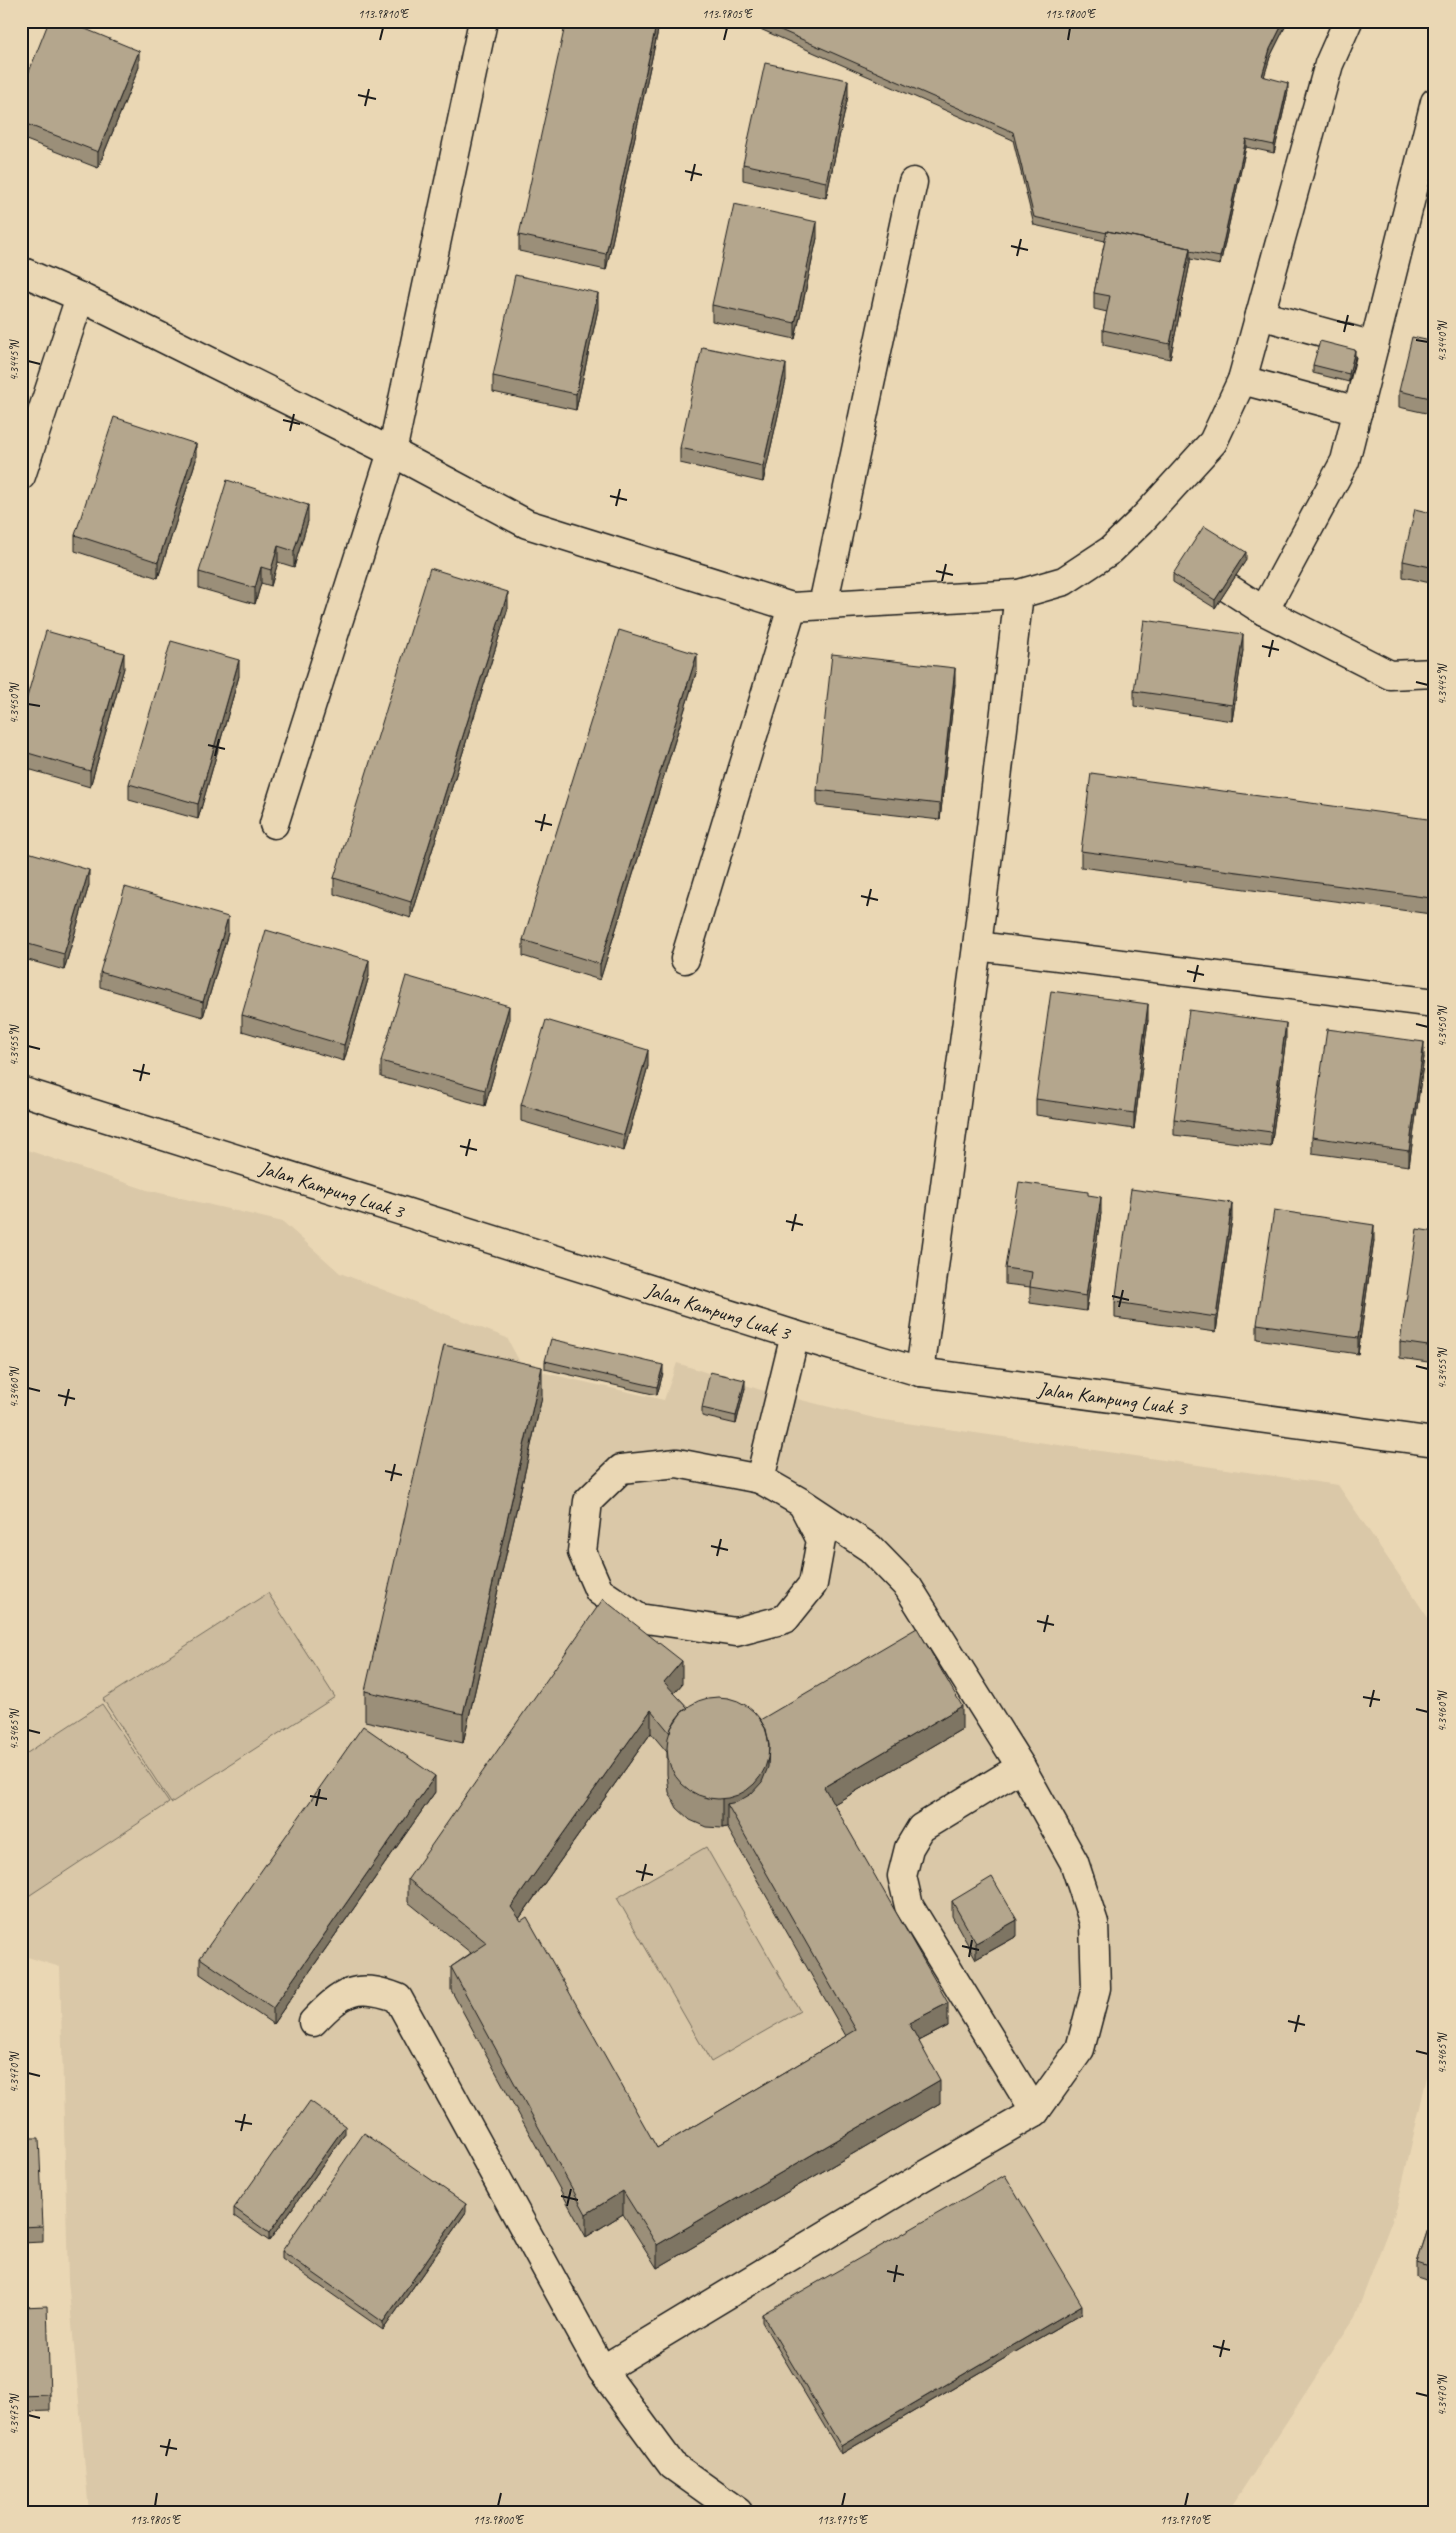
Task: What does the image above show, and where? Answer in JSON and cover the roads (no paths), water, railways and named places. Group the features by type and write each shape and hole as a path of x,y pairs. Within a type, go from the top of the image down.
{"street":[{"path":"274,824 392,452 482,21"},
{"path":"21,271 80,297 392,452 527,524 792,607 1019,594 1064,581 1111,550 1141,521 1213,442 1242,380 1329,64 1348,21"},
{"path":"1264,611 1345,462 1433,107"},
{"path":"823,605 913,182"},
{"path":"21,476 80,297"},
{"path":"1260,314 1374,346"},
{"path":"1242,380 1358,411"},
{"path":"1228,588 1264,611 1390,674 1435,673"},
{"path":"920,1372 977,946 1019,594"},
{"path":"685,959 792,607"},
{"path":"977,946 1435,1003"},
{"name":"Jalan Kampung Luak 3","path":"21,1092 794,1335 920,1372 1435,1442"},
{"path":"760,1478 794,1335"},
{"path":"602,2370 922,2176 1035,2112 1080,2049 1096,1988 1094,1922 1074,1862 1020,1767 908,1586 870,1548 802,1503 760,1478 677,1463 621,1469 588,1501 582,1552 600,1591 639,1618 736,1632 785,1619 813,1584 822,1540 802,1503"},
{"path":"1020,1767 921,1828 908,1848 902,1876 910,1906 1035,2112"},
{"path":"313,2022 335,1999 357,1990 380,1991 398,1998 602,2370 672,2464 738,2512"}]}
